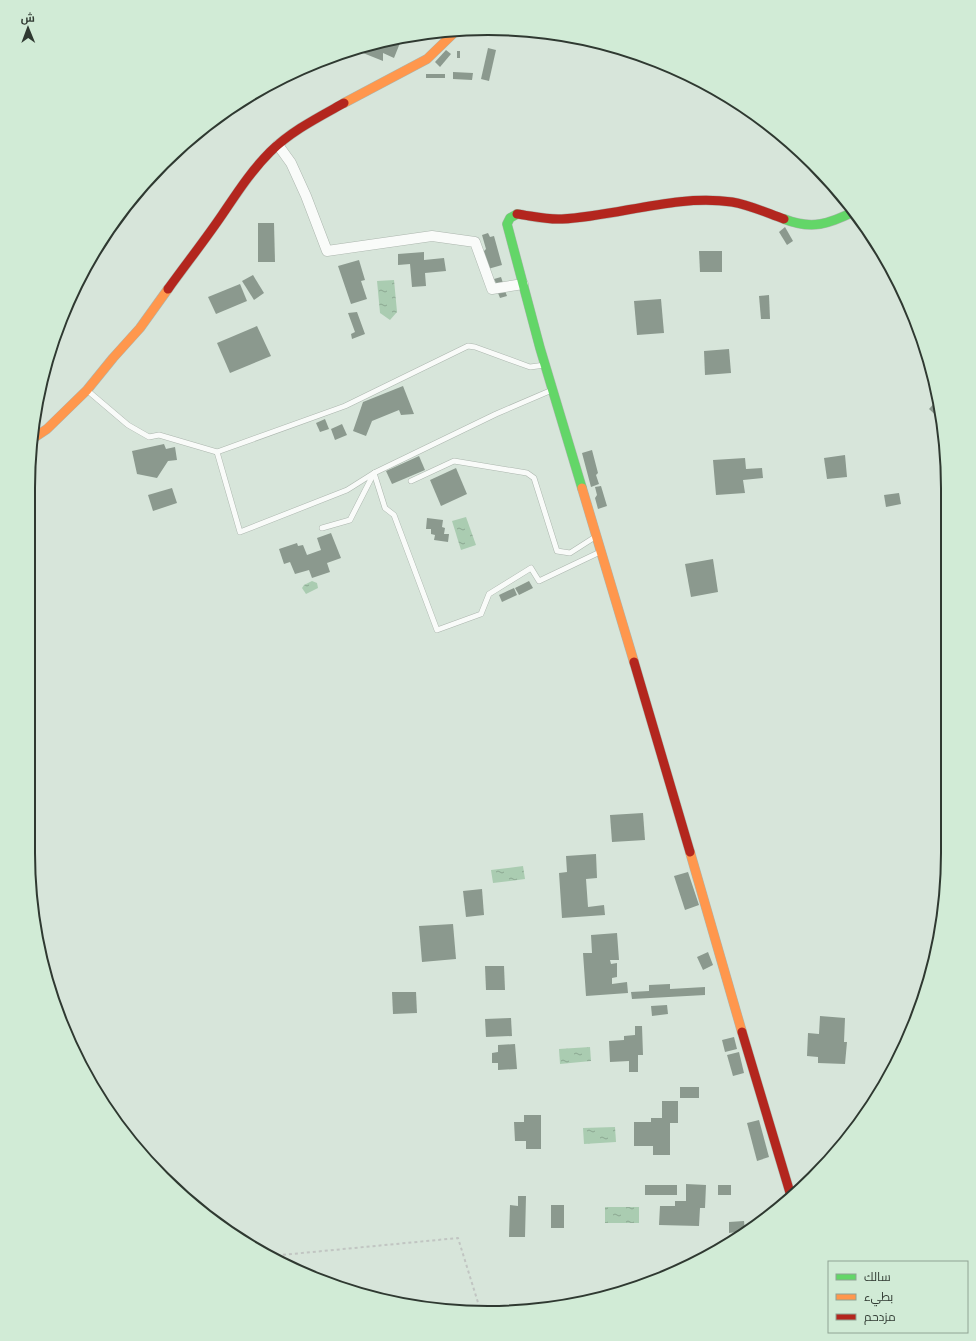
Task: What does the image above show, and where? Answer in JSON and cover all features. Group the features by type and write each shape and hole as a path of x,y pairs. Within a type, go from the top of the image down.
{"street":[{"path":"38,435 47,429 88,390 113,358 140,328 260,162 278,145 320,116 426,59 450,37"},
{"path":"278,145 291,163 306,196 327,251 432,236 475,242 492,289 523,284"},
{"path":"790,1191 662,754 545,365 507,220 516,214 560,219 612,213 660,205 711,201 747,205 796,224 822,225 848,214"}],"lane":[{"path":"88,390 128,425 149,437 159,435 217,452 345,406 468,346 475,347 530,367 545,365"},
{"path":"217,452 240,532 347,490 374,473 496,414 553,390"},
{"path":"411,481 454,461 527,473 534,478 557,552 570,553 596,536"},
{"path":"322,528 350,520 374,473"},
{"path":"374,473 385,508 394,515 438,630 481,614 489,594 531,568 539,581 600,552"}],"path":[{"path":"280,1255 458,1238 479,1306"}],"water":[{"path":"394,280 397,312 390,320 380,313 377,281"},
{"path":"466,517 476,545 461,550 452,521"},
{"path":"312,581 317,583 318,588 306,594 302,588 304,585"},
{"path":"523,866 525,879 493,883 491,870"},
{"path":"590,1047 591,1061 560,1064 559,1049"},
{"path":"615,1127 616,1142 584,1144 583,1128"},
{"path":"605,1207 639,1207 639,1223 605,1223"}],"building":[{"path":"400,44 394,58 383,53 383,61 362,53"},
{"path":"488,48 496,50 489,81 481,79"},
{"path":"446,50 451,54 440,67 435,62"},
{"path":"457,51 460,51 460,58 457,58"},
{"path":"453,72 473,73 472,80 453,79"},
{"path":"426,74 445,74 445,78 426,78"},
{"path":"258,223 274,223 275,262 258,262"},
{"path":"785,227 793,241 787,245 779,232"},
{"path":"488,233 490,237 494,236 502,265 488,269 483,252 486,249 482,235"},
{"path":"699,251 722,251 722,272 700,272"},
{"path":"424,252 424,260 444,258 446,271 425,273 426,286 412,287 410,264 398,265 398,254"},
{"path":"359,260 365,280 361,281 367,299 351,304 338,266"},
{"path":"253,275 264,293 254,300 242,281"},
{"path":"501,277 503,283 497,285 494,279"},
{"path":"240,284 247,301 216,314 208,297"},
{"path":"505,291 507,296 500,298 498,293"},
{"path":"769,295 770,319 761,319 759,296"},
{"path":"661,299 664,333 637,335 634,301"},
{"path":"357,312 365,334 352,339 351,334 355,332 348,313"},
{"path":"257,326 271,356 230,373 217,343"},
{"path":"729,349 731,373 705,375 704,351"},
{"path":"403,386 414,414 401,415 399,410 372,421 366,436 353,431 363,402"},
{"path":"933,405 934,414 929,409"},
{"path":"325,419 329,429 320,432 316,423"},
{"path":"342,424 347,435 335,440 331,429"},
{"path":"164,444 166,449 175,447 177,460 168,461 157,478 137,474 132,451"},
{"path":"592,450 598,473 596,475 599,484 591,487 582,453"},
{"path":"845,455 847,477 827,479 824,458"},
{"path":"419,456 425,470 392,484 386,471"},
{"path":"745,458 746,469 762,468 763,478 743,480 745,493 716,495 713,460"},
{"path":"456,468 467,494 441,506 430,480"},
{"path":"601,486 607,506 598,509 595,498 597,495 595,487"},
{"path":"172,488 177,503 153,511 148,495"},
{"path":"899,493 901,504 886,507 884,495"},
{"path":"427,518 443,520 442,527 445,528 444,534 449,534 448,542 434,540 435,535 431,534 431,529 426,529"},
{"path":"331,533 341,558 327,563 330,572 312,578 309,570 295,574 290,562 284,564 279,549 297,543 298,546 303,545 307,555 321,550 317,538"},
{"path":"713,559 718,592 691,597 685,564"},
{"path":"529,581 533,588 519,595 515,588"},
{"path":"514,588 517,595 502,602 499,595"},
{"path":"643,813 645,840 612,842 610,815"},
{"path":"596,854 597,878 586,879 588,907 604,905 605,915 562,918 559,873 567,872 566,856"},
{"path":"688,872 699,905 685,910 674,876"},
{"path":"482,889 484,915 466,917 463,891"},
{"path":"453,924 456,959 422,962 419,926"},
{"path":"617,933 619,960 610,960 611,964 617,963 617,977 612,978 612,984 627,982 628,993 586,996 583,953 592,953 591,935"},
{"path":"708,952 713,965 703,970 697,957"},
{"path":"485,966 504,966 505,990 486,990"},
{"path":"670,984 670,989 705,987 705,995 632,999 631,992 649,991 649,985"},
{"path":"392,992 416,992 417,1013 393,1014"},
{"path":"667,1005 668,1014 652,1016 651,1006"},
{"path":"820,1016 845,1018 844,1042 847,1042 845,1064 818,1063 818,1057 807,1056 808,1033 819,1034"},
{"path":"511,1018 512,1036 486,1037 485,1019"},
{"path":"635,1026 642,1026 643,1055 638,1055 638,1072 629,1072 629,1061 610,1062 609,1041 624,1040 624,1036 635,1035"},
{"path":"734,1037 737,1049 725,1052 722,1040"},
{"path":"515,1044 517,1069 498,1070 498,1063 492,1063 492,1053 498,1052 498,1045"},
{"path":"739,1052 744,1073 733,1076 727,1055"},
{"path":"680,1087 699,1087 699,1098 680,1098"},
{"path":"662,1101 678,1101 678,1123 670,1123 670,1155 653,1155 653,1146 634,1146 634,1122 651,1122 651,1118 662,1118"},
{"path":"524,1115 541,1115 541,1149 526,1149 526,1141 515,1141 514,1122 524,1122"},
{"path":"759,1120 769,1157 757,1161 747,1123"},
{"path":"686,1184 706,1185 705,1208 700,1208 699,1226 659,1225 660,1206 675,1206 675,1201 686,1201"},
{"path":"645,1185 677,1185 677,1195 645,1195"},
{"path":"718,1185 731,1185 731,1195 718,1195"},
{"path":"518,1196 526,1196 525,1237 509,1237 510,1205 518,1206"},
{"path":"551,1205 564,1205 564,1228 551,1228"},
{"path":"744,1221 745,1227 736,1232 729,1233 729,1222"}],"traffic: fast":[{"path":"517,214 510,218 507,224 540,348 582,488"},
{"path":"784,219 812,225 828,222 848,214"}],"traffic: slow":[{"path":"344,103 427,59 450,37"},
{"path":"38,435 47,429 87,390 140,328 168,289"},
{"path":"582,488 634,662"},
{"path":"690,852 742,1032"}],"traffic: jam":[{"path":"168,289 209,234 244,182 263,159 287,137 344,103"},
{"path":"517,214 562,219 605,214 668,203 711,200 739,203 784,219"},
{"path":"634,662 690,852"},
{"path":"742,1032 790,1191"}]}
